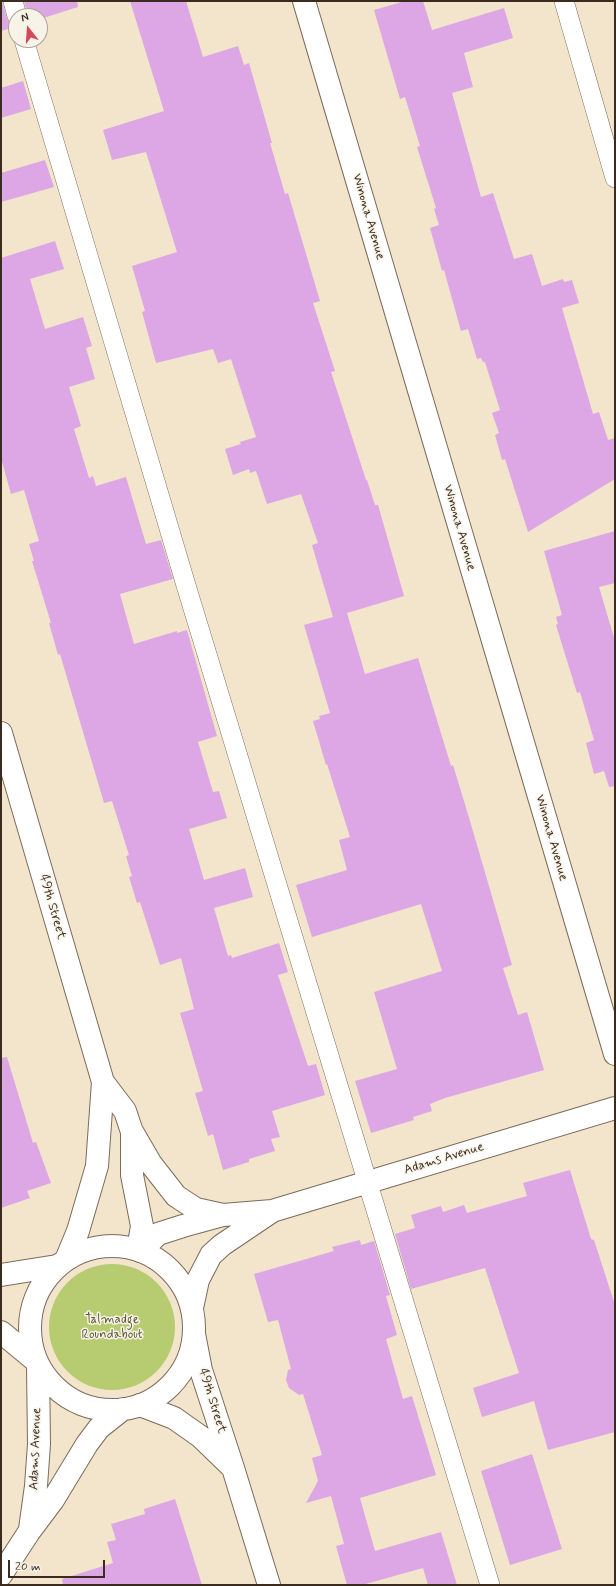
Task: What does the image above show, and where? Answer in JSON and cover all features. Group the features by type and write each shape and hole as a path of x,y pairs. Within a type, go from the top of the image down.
{"street":[{"name":"Winona Avenue","path":"304,1 615,1054"},
{"name":"49th Street","path":"1,733 103,1082 97,1166 80,1225 62,1263"},
{"name":"49th Street","path":"103,1082 125,1111 132,1132 132,1175 142,1226 139,1250"},
{"name":"Adams Avenue","path":"139,1250 158,1234 223,1215 272,1211 615,1108"},
{"path":"132,1132 151,1164 176,1196 196,1209 223,1215"},
{"name":"Adams Avenue","path":"192,1308 198,1280 211,1256 222,1245 272,1211"},
{"path":"1,1275 62,1263 89,1249 113,1246 139,1250 159,1260 174,1273 185,1290 192,1308 194,1334"},
{"path":"37,1363 31,1341 30,1321 34,1301 43,1282 62,1263"},
{"path":"1,1332 37,1363 50,1382 65,1395 83,1405 103,1410 132,1407"},
{"name":"Adams Avenue","path":"1,1575 29,1532 53,1500 87,1444 99,1428 132,1407 161,1394 178,1377 189,1357 194,1334"},
{"name":"49th Street","path":"194,1334 202,1370 269,1585"},
{"name":"Adams Avenue","path":"29,1532 36,1486 39,1444 37,1363"},
{"name":"49th Street","path":"132,1407 174,1418 201,1437 233,1468"}],"lane":[{"path":"564,1 615,178"},
{"path":"26,48 181,567 490,1585"}],"green space":[{"name":"Talmadge Roundabout","path":"112,1264 136,1269 147,1275 160,1287 170,1303 175,1327 170,1351 164,1362 152,1375 136,1385 112,1390 88,1385 77,1379 64,1367 54,1351 49,1327 54,1303 60,1292 72,1279 88,1269"}],"building":[{"path":"2,1 8,21 8,29 1,31"},
{"path":"24,1 77,1 78,7 48,16 48,8 26,8"},
{"path":"130,1 186,1 203,57 238,46 244,65 249,63 285,194 288,193 320,301 313,303 335,371 331,372 366,480 375,505 378,505 404,596 347,613 365,674 418,658 451,766 453,765 512,965 503,968 518,1015 527,1012 544,1070 445,1098 430,1104 432,1111 413,1117 414,1120 371,1133 355,1081 397,1069 374,992 442,971 421,904 312,937 296,885 347,870 339,840 350,837 313,721 320,719 319,716 330,713 304,625 333,617 312,545 318,543 301,494 267,504 256,471 250,473 249,469 233,475 225,449 256,437 231,359 218,363 213,349 156,363 142,312 145,311 132,266 177,252 146,152 112,160 103,130 164,111"},
{"path":"405,1 423,1 432,30 504,8 513,38 464,53 473,87 452,93 481,197 493,193 514,259 532,254 542,286 563,279 564,282 572,280 579,303 562,308 593,414 599,412 608,440 615,438 615,479 528,532 505,459 502,460 495,435 499,433 492,413 500,410 485,362 483,362 481,358 477,359 468,329 461,331 444,270 442,271 430,228 439,225 434,209 436,208 417,147 420,146 405,97 400,99 374,10"},
{"path":"23,81 31,109 1,118 1,88"},
{"path":"45,160 54,187 1,202 1,173"},
{"path":"55,241 64,269 30,279 45,329 83,317 92,346 86,348 95,379 69,387 81,426 74,429 89,478 93,476 96,486 126,477 146,544 161,540 173,579 120,594 134,644 177,631 177,633 187,630 217,736 198,742 213,792 219,791 227,818 189,829 204,880 245,868 253,897 214,908 228,956 231,955 232,958 279,943 288,972 278,975 308,1066 316,1064 325,1095 272,1111 280,1137 271,1139 275,1151 249,1159 249,1162 223,1170 213,1134 208,1136 195,1093 203,1091 180,1013 194,1009 181,958 160,965 140,902 137,903 129,877 132,876 126,856 129,855 112,801 104,803 60,654 58,655 49,623 51,623 32,561 34,561 29,544 39,541 24,490 11,494 1,458 1,258"},
{"path":"615,531 615,583 599,587 615,641 615,786 609,787 604,771 594,774 586,743 594,740 580,692 577,693 556,625 558,624 556,617 562,615 544,551"},
{"path":"7,1057 33,1143 36,1142 51,1183 27,1191 30,1198 1,1208 1,1058"},
{"path":"570,1170 591,1239 594,1240 615,1305 615,1432 548,1450 534,1401 482,1417 473,1388 519,1373 485,1268 411,1289 395,1234 415,1228 411,1215 441,1206 443,1212 464,1205 467,1213 527,1196 523,1183"},
{"path":"360,1240 361,1245 374,1241 390,1295 386,1296 397,1335 386,1339 403,1399 412,1396 436,1475 360,1498 375,1551 441,1532 457,1585 428,1585 423,1568 362,1585 347,1585 336,1546 344,1544 331,1496 306,1503 318,1481 312,1458 322,1455 303,1394 299,1395 289,1388 286,1380 288,1370 291,1369 278,1320 268,1322 254,1274 334,1251 332,1247"},
{"path":"532,1454 562,1549 510,1565 481,1471"},
{"path":"175,1499 202,1585 63,1585 62,1579 113,1563 107,1542 116,1540 111,1524 145,1514 144,1509"}]}
